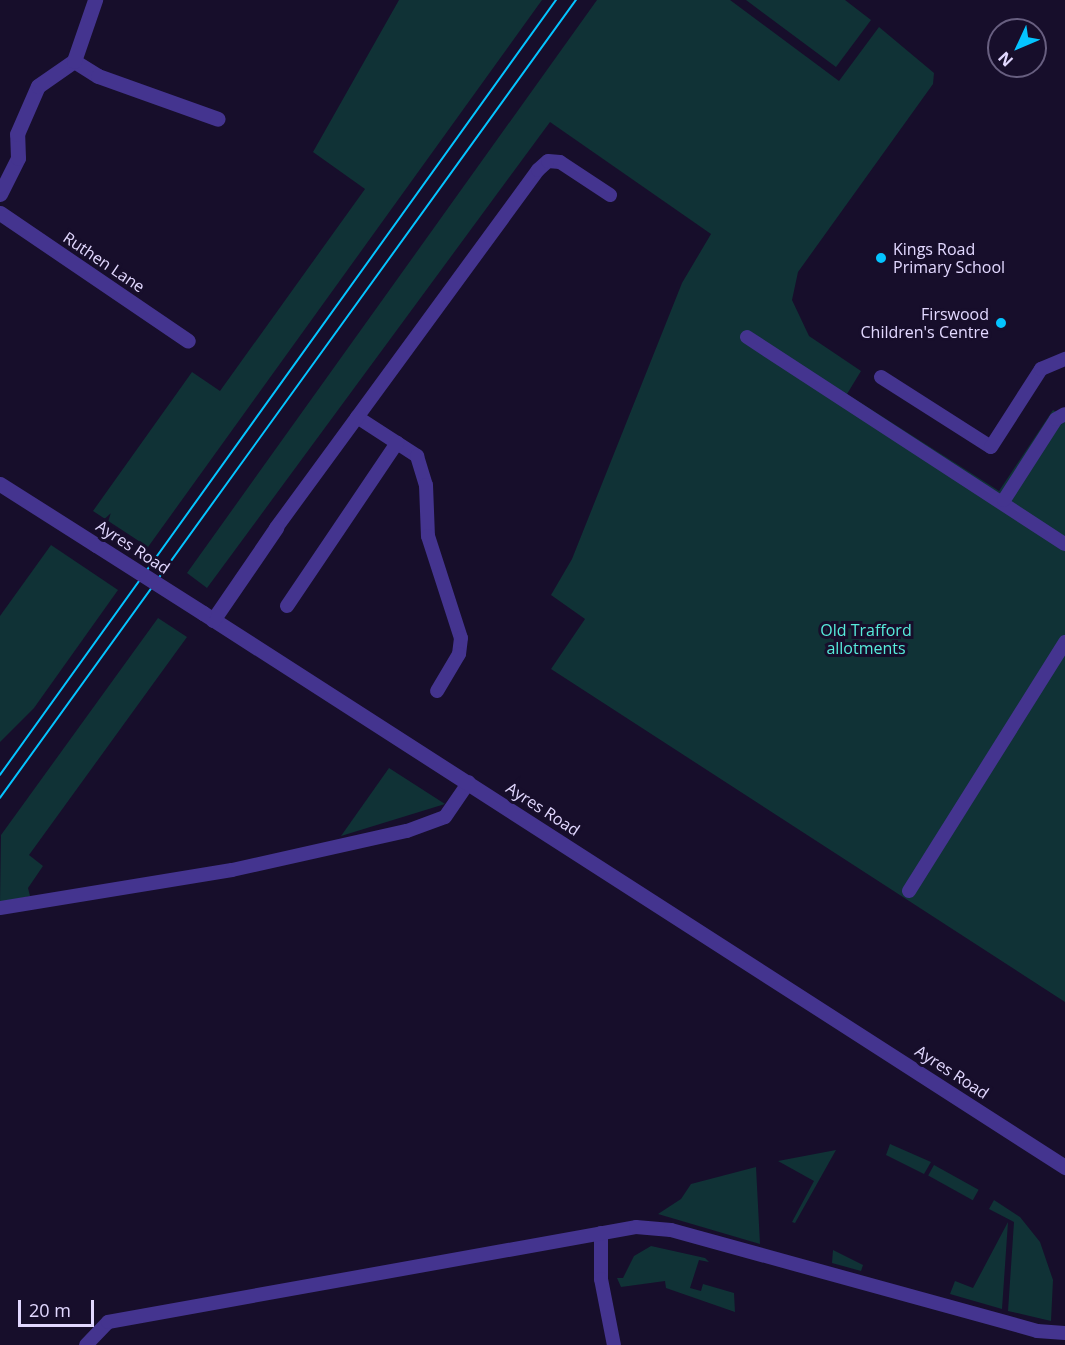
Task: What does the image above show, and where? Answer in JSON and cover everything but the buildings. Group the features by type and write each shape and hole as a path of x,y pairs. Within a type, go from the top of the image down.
{"street":[{"path":"0,194 18,158 17,134 38,86 74,61 95,0"},
{"path":"74,61 98,76 218,119"},
{"name":"Ruthen Lane","path":"0,213 188,341"},
{"name":"Ayres Road","path":"0,484 469,782 1065,1167"},
{"path":"208,616 276,528"}],"lane":[{"path":"276,528 543,165 560,162 610,195"},
{"path":"747,337 1004,500 1065,544"},
{"path":"881,377 991,447 1041,369 1065,359"},
{"path":"1004,500 1056,419 1065,414"},
{"path":"357,417 417,456 423,476 428,536 461,638 459,654 437,691"},
{"path":"287,606 398,444"},
{"path":"909,891 1065,642"},
{"path":"0,908 232,870 407,831 445,817 469,782"},
{"path":"86,1345 108,1322 602,1233 665,1228 1037,1330 1065,1333"},
{"path":"602,1233 601,1279 614,1345"}],"green space":[{"path":"399,0 542,0 148,547 93,511 192,372 220,391 365,189 313,152"},
{"name":"Old Trafford allotments","path":"597,0 730,0 839,81 879,27 934,73 933,84 798,272 792,300 809,336 861,371 847,394 999,491 1053,410 1065,417 1065,1002 551,669 585,619 551,595 572,559 682,283 711,234 550,122 207,588 187,573"},
{"path":"746,0 845,0 871,20 836,67"},
{"path":"51,545 118,590 34,708 0,742 0,616"},
{"path":"158,618 187,637 29,855 43,866 28,888 30,896 0,903 1,835"},
{"path":"389,768 445,804 341,836"},
{"path":"890,1144 931,1162 924,1174 886,1155"},
{"path":"836,1150 795,1223 792,1222 814,1181 778,1161"},
{"path":"934,1165 979,1190 973,1200 928,1175"},
{"path":"756,1167 760,1244 658,1214 681,1199 691,1184"},
{"path":"994,1200 1020,1217 1040,1242 1053,1280 1051,1321 1008,1311 1014,1222 989,1209"},
{"path":"1008,1222 1002,1309 950,1294 955,1281 973,1288"},
{"path":"651,1246 705,1258 709,1262 699,1260 690,1288 701,1291 703,1284 734,1293 735,1312 666,1288 665,1281 621,1287 617,1278 623,1278 634,1256"},
{"path":"833,1250 863,1265 861,1271 832,1263"}],"tram line":[{"path":"0,775 556,0"},
{"path":"0,798 576,0"}],"place":[{"name":"Kings Road Primary School","path":"881,258"},
{"name":"Firswood Children's Centre","path":"1001,323"}]}
